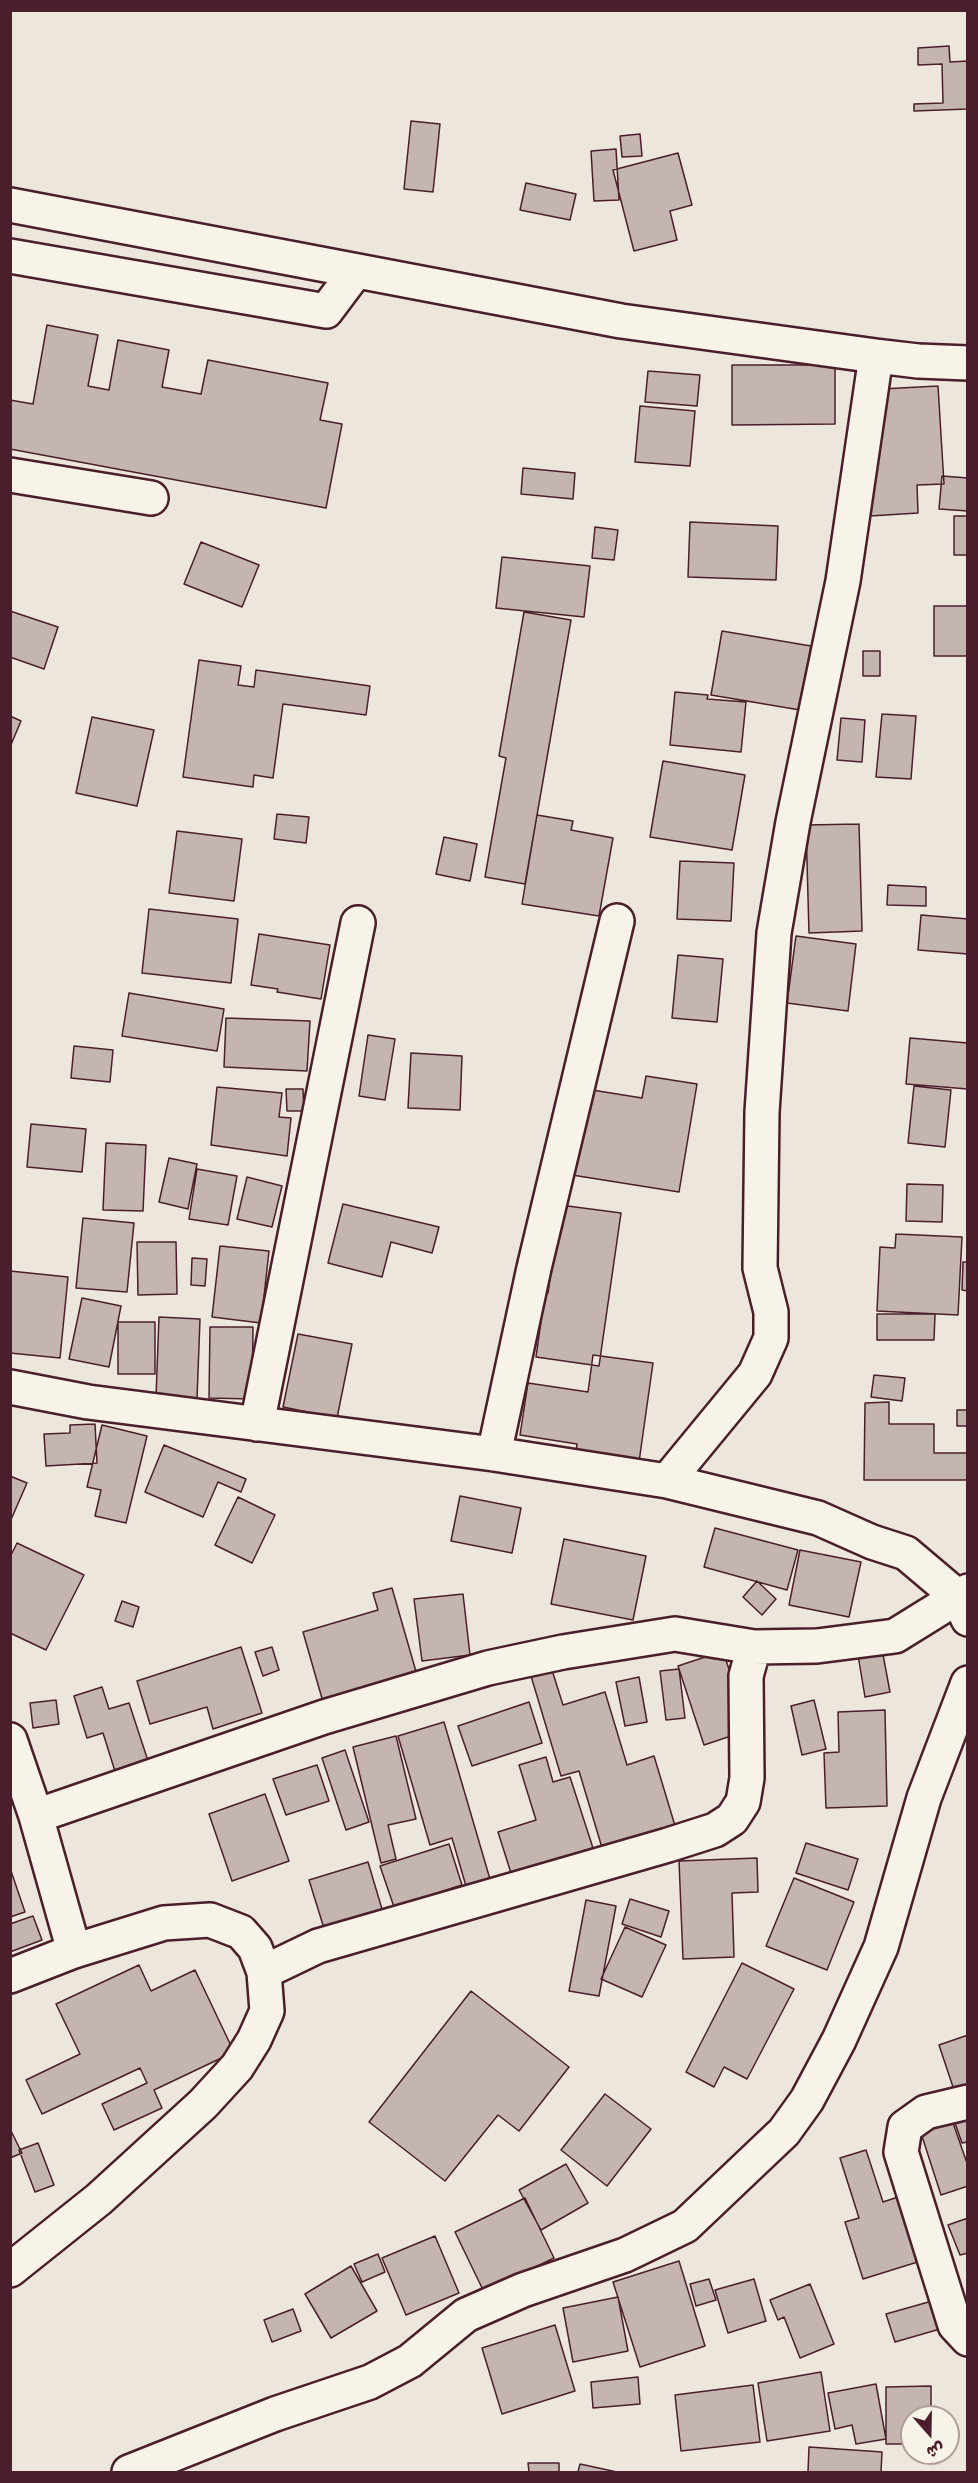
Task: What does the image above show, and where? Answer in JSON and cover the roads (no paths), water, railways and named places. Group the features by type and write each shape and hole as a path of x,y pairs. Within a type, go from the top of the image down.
{"street":[{"path":"10,205 621,321 876,356 968,363"},
{"path":"10,256 326,311 356,271"},
{"path":"667,1481 755,1374 771,1338 771,1312 760,1268 762,1112 774,933 793,822 843,581 876,356"},
{"path":"10,475 151,498"},
{"path":"494,1454 534,1268 617,921"},
{"path":"257,1424 358,923"},
{"path":"10,1387 88,1402 494,1454 667,1481 818,1518 872,1542 906,1553 964,1602 895,1636 817,1646 754,1647 675,1634 563,1652 488,1668 324,1717 36,1816"},
{"path":"264,1972 318,1946 715,1830 732,1819 743,1802 747,1778 746,1676 754,1647"},
{"path":"129,2472 275,2414 370,2382 410,2361 466,2315 523,2290 625,2255 686,2226 784,2132 807,2100 839,2040 881,1947 924,1798 968,1683"},
{"path":"10,1740 36,1816 74,1951"},
{"path":"10,1976 74,1951 164,1923 210,1920 241,1932 255,1948 264,1972 267,2011 254,2040 237,2067 203,2104 99,2199 10,2270"},
{"path":"968,2102 926,2112 905,2127 901,2152 955,2325 968,2339"}]}
